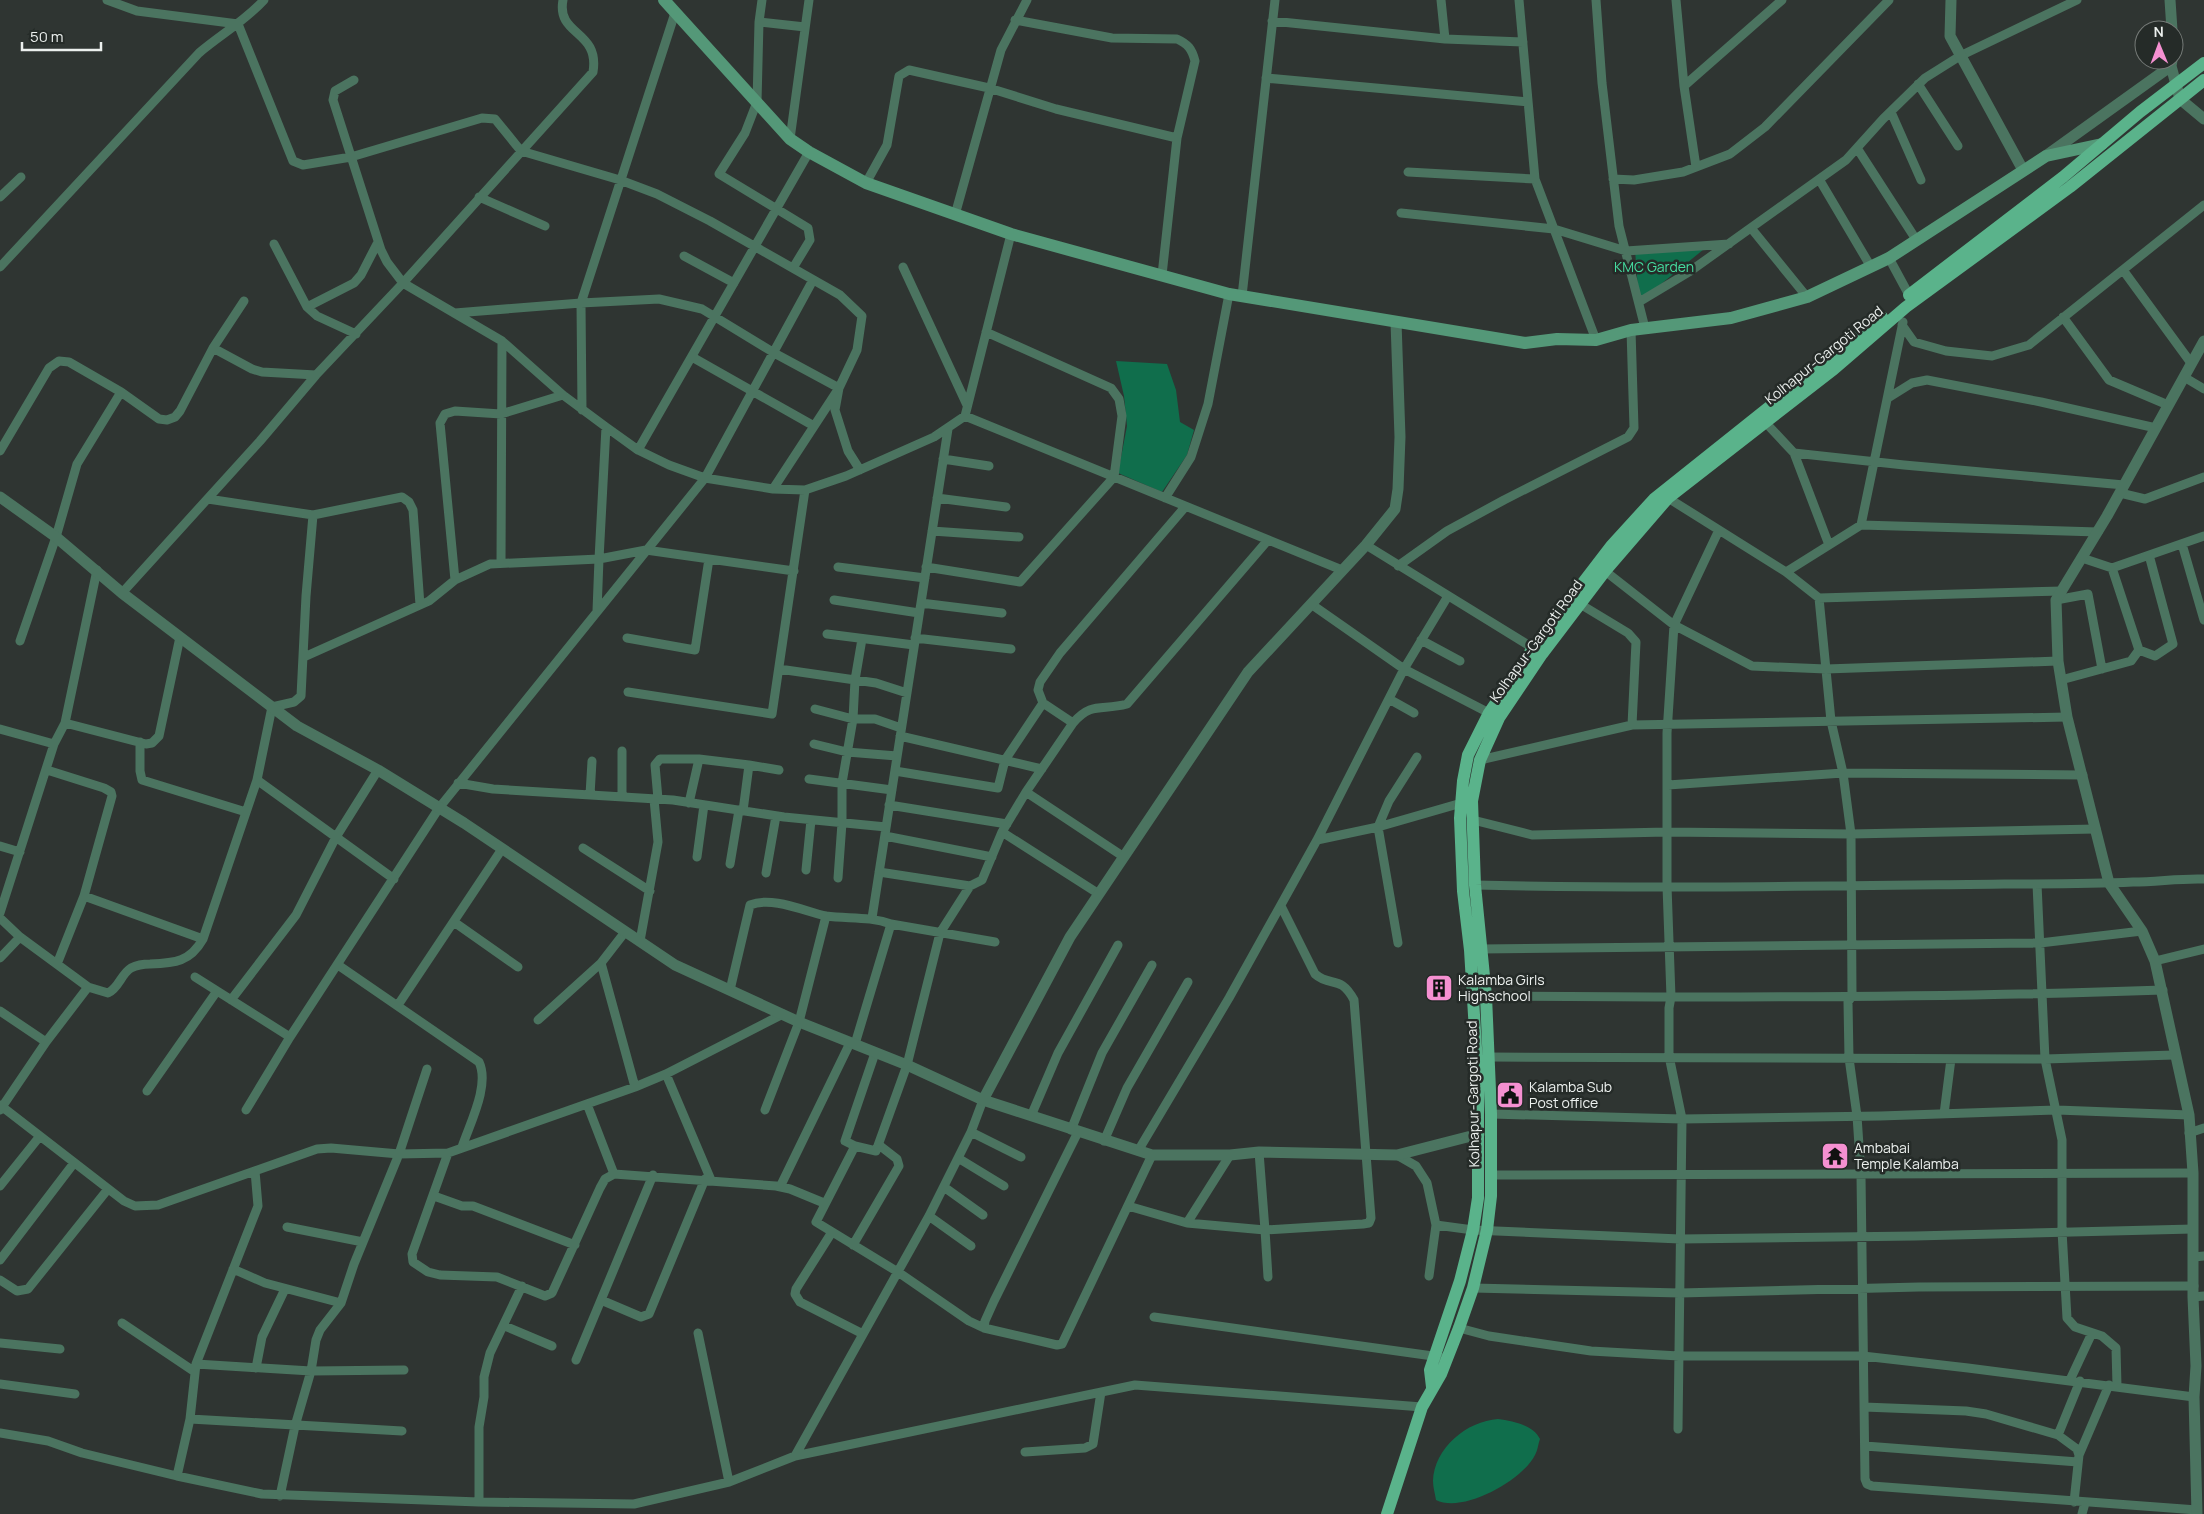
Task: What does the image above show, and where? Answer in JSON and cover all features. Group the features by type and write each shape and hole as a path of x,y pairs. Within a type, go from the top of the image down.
{"main road":[{"path":"664,0 790,139 809,152 866,182 1011,234 1229,294 1525,343 1557,339 1596,340 1631,330 1731,318 1807,297 1889,258 2046,156 2102,144"},
{"path":"1432,1387 1430,1370 1447,1322 1473,1230 1478,1198 1480,1134 1474,999 1463,891 1468,755 1537,651 1612,545 1654,499 1910,301 2204,63"},
{"name":"Kolhapur-Gargoti Road","path":"1537,651 1580,604 1668,498 1834,369 1910,301 2070,187 2204,80"},
{"name":"Kolhapur-Gargoti Road","path":"1386,1514 1422,1407 1448,1358 1459,1328 1472,1288 1487,1230 1491,1196 1491,1114 1486,996 1475,885 1473,820 1466,802 1494,715"}],"street":[{"path":"106,0 137,11 238,24"},
{"path":"0,265 198,53 221,34 238,24 264,0"},
{"path":"122,593 260,441 316,375 403,284 593,72 596,59 591,48 562,18 563,0"},
{"path":"762,0 759,22 757,102 744,133 719,174 808,228 810,240 793,268"},
{"path":"790,139 809,0"},
{"path":"955,215 1001,50 1027,0"},
{"path":"1242,296 1274,0"},
{"path":"1436,0 1441,0 1445,39"},
{"path":"1519,0 1536,179 1596,340"},
{"path":"1596,0 1602,83 1619,226 1645,328"},
{"path":"1676,0 1684,86 1696,167"},
{"path":"1684,86 1782,0"},
{"path":"1613,179 1634,180 1683,172 1730,154 1765,127 1889,0"},
{"path":"1951,0 1950,36 2023,170"},
{"path":"2052,0 2052,12"},
{"path":"1639,302 1689,272 1846,160 1918,84 1960,56 2076,0"},
{"path":"2170,0 2171,20"},
{"path":"582,410 581,302 675,13"},
{"path":"1015,20 1112,38 1177,38 1186,43 1192,50 1195,61 1177,138 1162,275"},
{"path":"1272,21 1445,39 1523,42"},
{"path":"759,22 805,27"},
{"path":"238,24 293,161 303,165 351,157 482,118 495,119 521,151 620,180 657,194 840,295 862,316 857,350 839,388 773,489"},
{"path":"866,182 887,145 899,76 909,70 989,88 1056,109 1177,138"},
{"path":"2046,156 2162,70"},
{"path":"2172,70 2180,99 2204,119"},
{"path":"1266,78 1528,102"},
{"path":"354,80 335,91 333,100 378,242 387,262 403,284 502,341 563,395 638,450 669,465 705,478 773,489 805,490 860,470 948,429 964,416 1011,234"},
{"path":"1918,84 1958,146"},
{"path":"1890,112 1921,180"},
{"path":"1857,148 1917,241"},
{"path":"638,450 809,152"},
{"path":"1408,172 1536,179"},
{"path":"0,197 21,176"},
{"path":"1820,179 1871,267"},
{"path":"479,197 545,226"},
{"path":"1902,325 1914,342 1946,351 1992,356 2029,345 2204,205"},
{"path":"1401,213 1554,229 1626,251 1729,244"},
{"path":"1751,228 1807,297"},
{"path":"307,307 354,283 361,275 378,242"},
{"path":"274,244 307,307 317,316 356,334"},
{"path":"684,256 734,283"},
{"path":"1861,525 1902,325 1910,301 1889,258"},
{"path":"903,267 967,405"},
{"path":"2123,270 2191,363"},
{"path":"246,1110 290,1037 439,808 705,478 813,280"},
{"path":"1165,498 1191,457 1208,404 1229,294"},
{"path":"455,313 581,302 659,300 702,309 773,353 839,388"},
{"path":"0,451 48,368 55,362 69,362 121,392 159,418 167,420 175,417 213,348 244,301"},
{"path":"2063,317 2109,380 2168,405"},
{"path":"795,1456 929,1216 971,1132 983,1100 1070,937 1248,672 1366,545 1395,509 1398,489 1400,419 1396,322"},
{"path":"1398,566 1447,531 1628,437 1634,428 1631,330"},
{"path":"926,567 1020,582 1114,477 1122,416 1119,400 1111,388 986,332"},
{"path":"501,563 502,341"},
{"path":"1819,598 1832,722 1843,773 1851,834 1852,996 1848,1002 1849,1058 1857,1116 1861,1175 1865,1479 1867,1484 1872,1486 2197,1512 2194,1397 2199,1336 2197,1293 2199,1257 2193,1229 2189,1116 2182,1078 2174,1055 2163,990 2155,961 2142,931 2109,883 2067,717 2058,661 2059,596 2098,532 2204,341"},
{"path":"213,348 252,369 262,372 316,375"},
{"path":"692,357 814,426"},
{"path":"2184,377 2204,389"},
{"path":"1888,398 1912,383 1927,380 2041,402 2156,428"},
{"path":"839,388 834,410 848,451 860,470"},
{"path":"20,641 56,537 77,464 121,392"},
{"path":"455,580 440,423 445,414 455,411 501,414 563,395"},
{"path":"964,416 1342,570"},
{"path":"1765,422 1794,453 1829,544"},
{"path":"597,611 606,427"},
{"path":"872,918 948,429"},
{"path":"1794,453 1873,460 2122,489 2145,499 2204,477"},
{"path":"943,459 989,466"},
{"path":"628,692 772,714 805,490"},
{"path":"208,499 313,515 402,497 409,502 413,510 420,605"},
{"path":"937,498 1006,506"},
{"path":"1668,498 1786,572 1819,598 2059,596 2088,594 2102,669"},
{"path":"1,500 56,537 122,593 297,726 378,770 464,823 624,932 675,964 799,1022 907,1065 983,1100 1104,1141 1152,1155 1230,1155 1259,1152 1367,1156 1397,1155 1480,1134"},
{"path":"1073,723 1043,703 1038,690 1040,682 1060,653 1185,506"},
{"path":"272,707 294,702 301,696 313,515"},
{"path":"1786,572 1861,525 2098,532"},
{"path":"1678,1429 1682,1119 1669,1056 1669,1008 1671,998 1667,832 1668,724 1674,625 1719,530"},
{"path":"932,531 1019,537"},
{"path":"2082,558 2112,568 2204,536"},
{"path":"875,1053 845,1140 855,1146 876,1151 907,1065 940,932 970,886 982,880 1005,828 1026,792 1082,712 1094,708 1116,707 1127,704 1268,540"},
{"path":"2182,544 2204,620"},
{"path":"1366,545 1537,651"},
{"path":"304,657 420,605 455,580 490,564 599,559 646,550 794,571"},
{"path":"2139,650 2155,656 2173,644 2150,555"},
{"path":"627,638 695,650 709,559"},
{"path":"838,566 925,578"},
{"path":"2112,568 2139,650"},
{"path":"0,913 54,744 65,723 97,570"},
{"path":"1605,572 1674,625 1752,666 1826,669 2058,661"},
{"path":"1138,1151 1281,906 1404,669 1448,596"},
{"path":"834,600 920,613"},
{"path":"921,603 1002,613"},
{"path":"1311,604 1404,669 1494,715"},
{"path":"1580,604 1628,633 1636,642 1632,725"},
{"path":"828,634 862,639 1011,649"},
{"path":"65,723 140,742 152,743 159,736 180,637"},
{"path":"838,878 842,823 842,783 853,719 855,680 862,639"},
{"path":"1421,640 1460,661"},
{"path":"2061,680 2132,661 2139,650"},
{"path":"779,669 876,683 907,693"},
{"path":"1389,699 1414,713"},
{"path":"895,771 998,788 1005,760 1043,703"},
{"path":"0,918 20,937 88,987 108,993 113,991 130,968 143,964 168,964 180,960 196,950 203,939 257,780 272,707"},
{"path":"815,709 853,719 875,719 901,732 1042,769"},
{"path":"1480,760 1632,725 2067,717"},
{"path":"0,729 54,744"},
{"path":"140,742 140,771 142,780 246,812"},
{"path":"814,744 847,752 897,756"},
{"path":"622,751 622,797"},
{"path":"1398,943 1378,828 1389,801 1417,757"},
{"path":"640,941 658,842 655,765 660,759 699,759 779,770"},
{"path":"689,802 699,759"},
{"path":"590,795 592,760"},
{"path":"730,864 749,765"},
{"path":"47,770 104,788 111,792 112,796 84,896 57,964"},
{"path":"231,1000 296,915 336,837 378,770"},
{"path":"1668,785 1843,773 2083,775"},
{"path":"810,779 892,790"},
{"path":"257,780 394,879"},
{"path":"458,783 492,789 689,802 776,816 842,823 992,858"},
{"path":"1026,792 1124,857"},
{"path":"1316,840 1378,828 1466,802"},
{"path":"697,857 704,805"},
{"path":"889,805 1005,828 1099,894"},
{"path":"766,873 776,816"},
{"path":"806,870 811,820"},
{"path":"1473,820 1532,835 1667,832 1851,834 2096,829"},
{"path":"0,846 20,852"},
{"path":"583,848 650,891"},
{"path":"398,1005 502,849"},
{"path":"879,872 970,886"},
{"path":"1475,885 2037,884 2154,882 2180,878 2204,879"},
{"path":"2037,884 2045,1059 2062,1140 2062,1231 2069,1322 2075,1327 2102,1336 2116,1348 2113,1386 2078,1459"},
{"path":"84,896 203,939"},
{"path":"730,990 750,906 760,901 826,916 872,918 891,924 995,942"},
{"path":"1128,1206 1187,1223 1265,1230 1369,1223 1367,1156 1354,1000 1348,988 1341,983 1321,979 1315,974 1281,906"},
{"path":"766,1110 799,1022 826,916"},
{"path":"454,922 518,967"},
{"path":"780,1187 852,1044 891,924"},
{"path":"1481,949 2040,943 2142,931"},
{"path":"538,1020 601,963 624,932"},
{"path":"0,958 20,937"},
{"path":"1031,1116 1058,1053 1118,945"},
{"path":"2155,961 2204,948"},
{"path":"601,963 635,1087"},
{"path":"338,965 479,1062 484,1083 462,1147"},
{"path":"984,1328 994,1301 1074,1131 1102,1053 1152,965"},
{"path":"195,977 290,1037"},
{"path":"1104,1141 1127,1088 1188,982"},
{"path":"88,987 46,1042 1,1108 108,1189 135,1206 145,1207 158,1205 317,1148 399,1154 448,1153 635,1087 666,1074 783,1014"},
{"path":"1486,996 1671,998 2042,994 2163,990"},
{"path":"147,1091 216,991"},
{"path":"1,1012 46,1042"},
{"path":"1488,1057 1669,1056 2045,1059 2174,1055"},
{"path":"1944,1114 1951,1059"},
{"path":"280,1496 295,1426 311,1371 320,1330 341,1303 363,1242 399,1154 427,1069"},
{"path":"601,1300 641,1317 649,1314 708,1180 666,1074"},
{"path":"586,1104 614,1174"},
{"path":"1491,1114 1682,1119 2057,1110 2189,1116"},
{"path":"2189,1133 2204,1128"},
{"path":"971,1132 1021,1157"},
{"path":"0,1186 40,1136"},
{"path":"853,1245 899,1166 897,1159 879,1145"},
{"path":"855,1146 824,1203 816,1222 898,1272 969,1322 984,1328 1057,1345 1062,1344 1152,1155"},
{"path":"1259,1152 1268,1277"},
{"path":"448,1153 412,1254 413,1262 428,1272 440,1275 498,1277 545,1296 552,1293 600,1188 606,1178 614,1174 653,1175 780,1187 824,1203"},
{"path":"1187,1223 1230,1155"},
{"path":"1397,1155 1416,1166 1427,1183 1436,1226 1430,1276"},
{"path":"958,1158 1004,1186"},
{"path":"0,1260 74,1163"},
{"path":"177,1476 190,1419 196,1368 258,1206 255,1170"},
{"path":"1490,1175 1681,1176 2192,1173"},
{"path":"576,1360 653,1175"},
{"path":"944,1187 983,1215"},
{"path":"0,1280 17,1291 28,1289 108,1189"},
{"path":"434,1196 462,1206 473,1206 575,1245"},
{"path":"929,1216 971,1246"},
{"path":"1436,1226 1473,1230 1680,1239 2193,1229"},
{"path":"288,1227 363,1242"},
{"path":"832,1232 796,1289 795,1294 800,1302 863,1334"},
{"path":"233,1269 264,1283 341,1303"},
{"path":"478,1502 479,1427 484,1398 484,1377 490,1353 505,1326 522,1286"},
{"path":"1472,1288 1680,1293 2065,1286 2197,1293"},
{"path":"256,1368 262,1337 285,1288"},
{"path":"1154,1317 1448,1358"},
{"path":"122,1323 196,1368 256,1368 311,1371 404,1370"},
{"path":"505,1326 552,1346"},
{"path":"1459,1328 1489,1336 1591,1351 1679,1356 1863,1356 2070,1380 2194,1397"},
{"path":"698,1333 728,1482"},
{"path":"2070,1380 2092,1333"},
{"path":"0,1343 60,1349"},
{"path":"2058,1436 2080,1382"},
{"path":"0,1384 75,1394"},
{"path":"0,1433 48,1440 82,1453 262,1494 478,1502 634,1504 728,1482 795,1456 1135,1385 1422,1407"},
{"path":"1025,1452 1085,1448 1093,1444 1101,1392"},
{"path":"1864,1407 1966,1411 1986,1414 2058,1436 2076,1449 2078,1459 2074,1502"},
{"path":"190,1419 402,1431"},
{"path":"1865,1446 2078,1459"},
{"path":"2082,1514 2085,1503"},
{"path":"587,1514 590,1504"}],"green space":[{"name":"KMC Garden","path":"1709,245 1639,302 1635,250"},
{"path":"1116,361 1167,364 1176,390 1180,422 1194,430 1187,455 1162,492 1118,473 1127,426 1124,396"},
{"path":"1498,1419 1528,1427 1537,1434 1540,1439 1536,1453 1528,1465 1506,1484 1476,1499 1448,1503 1436,1500 1433,1483 1435,1469 1446,1447 1454,1438 1475,1425"}],"place":[{"name":"Kalamba Girls Highschool","path":"1439,988"},
{"name":"Kalamba Sub Post office","path":"1510,1095"},
{"name":"Ambabai Temple Kalamba","path":"1835,1156"}]}
